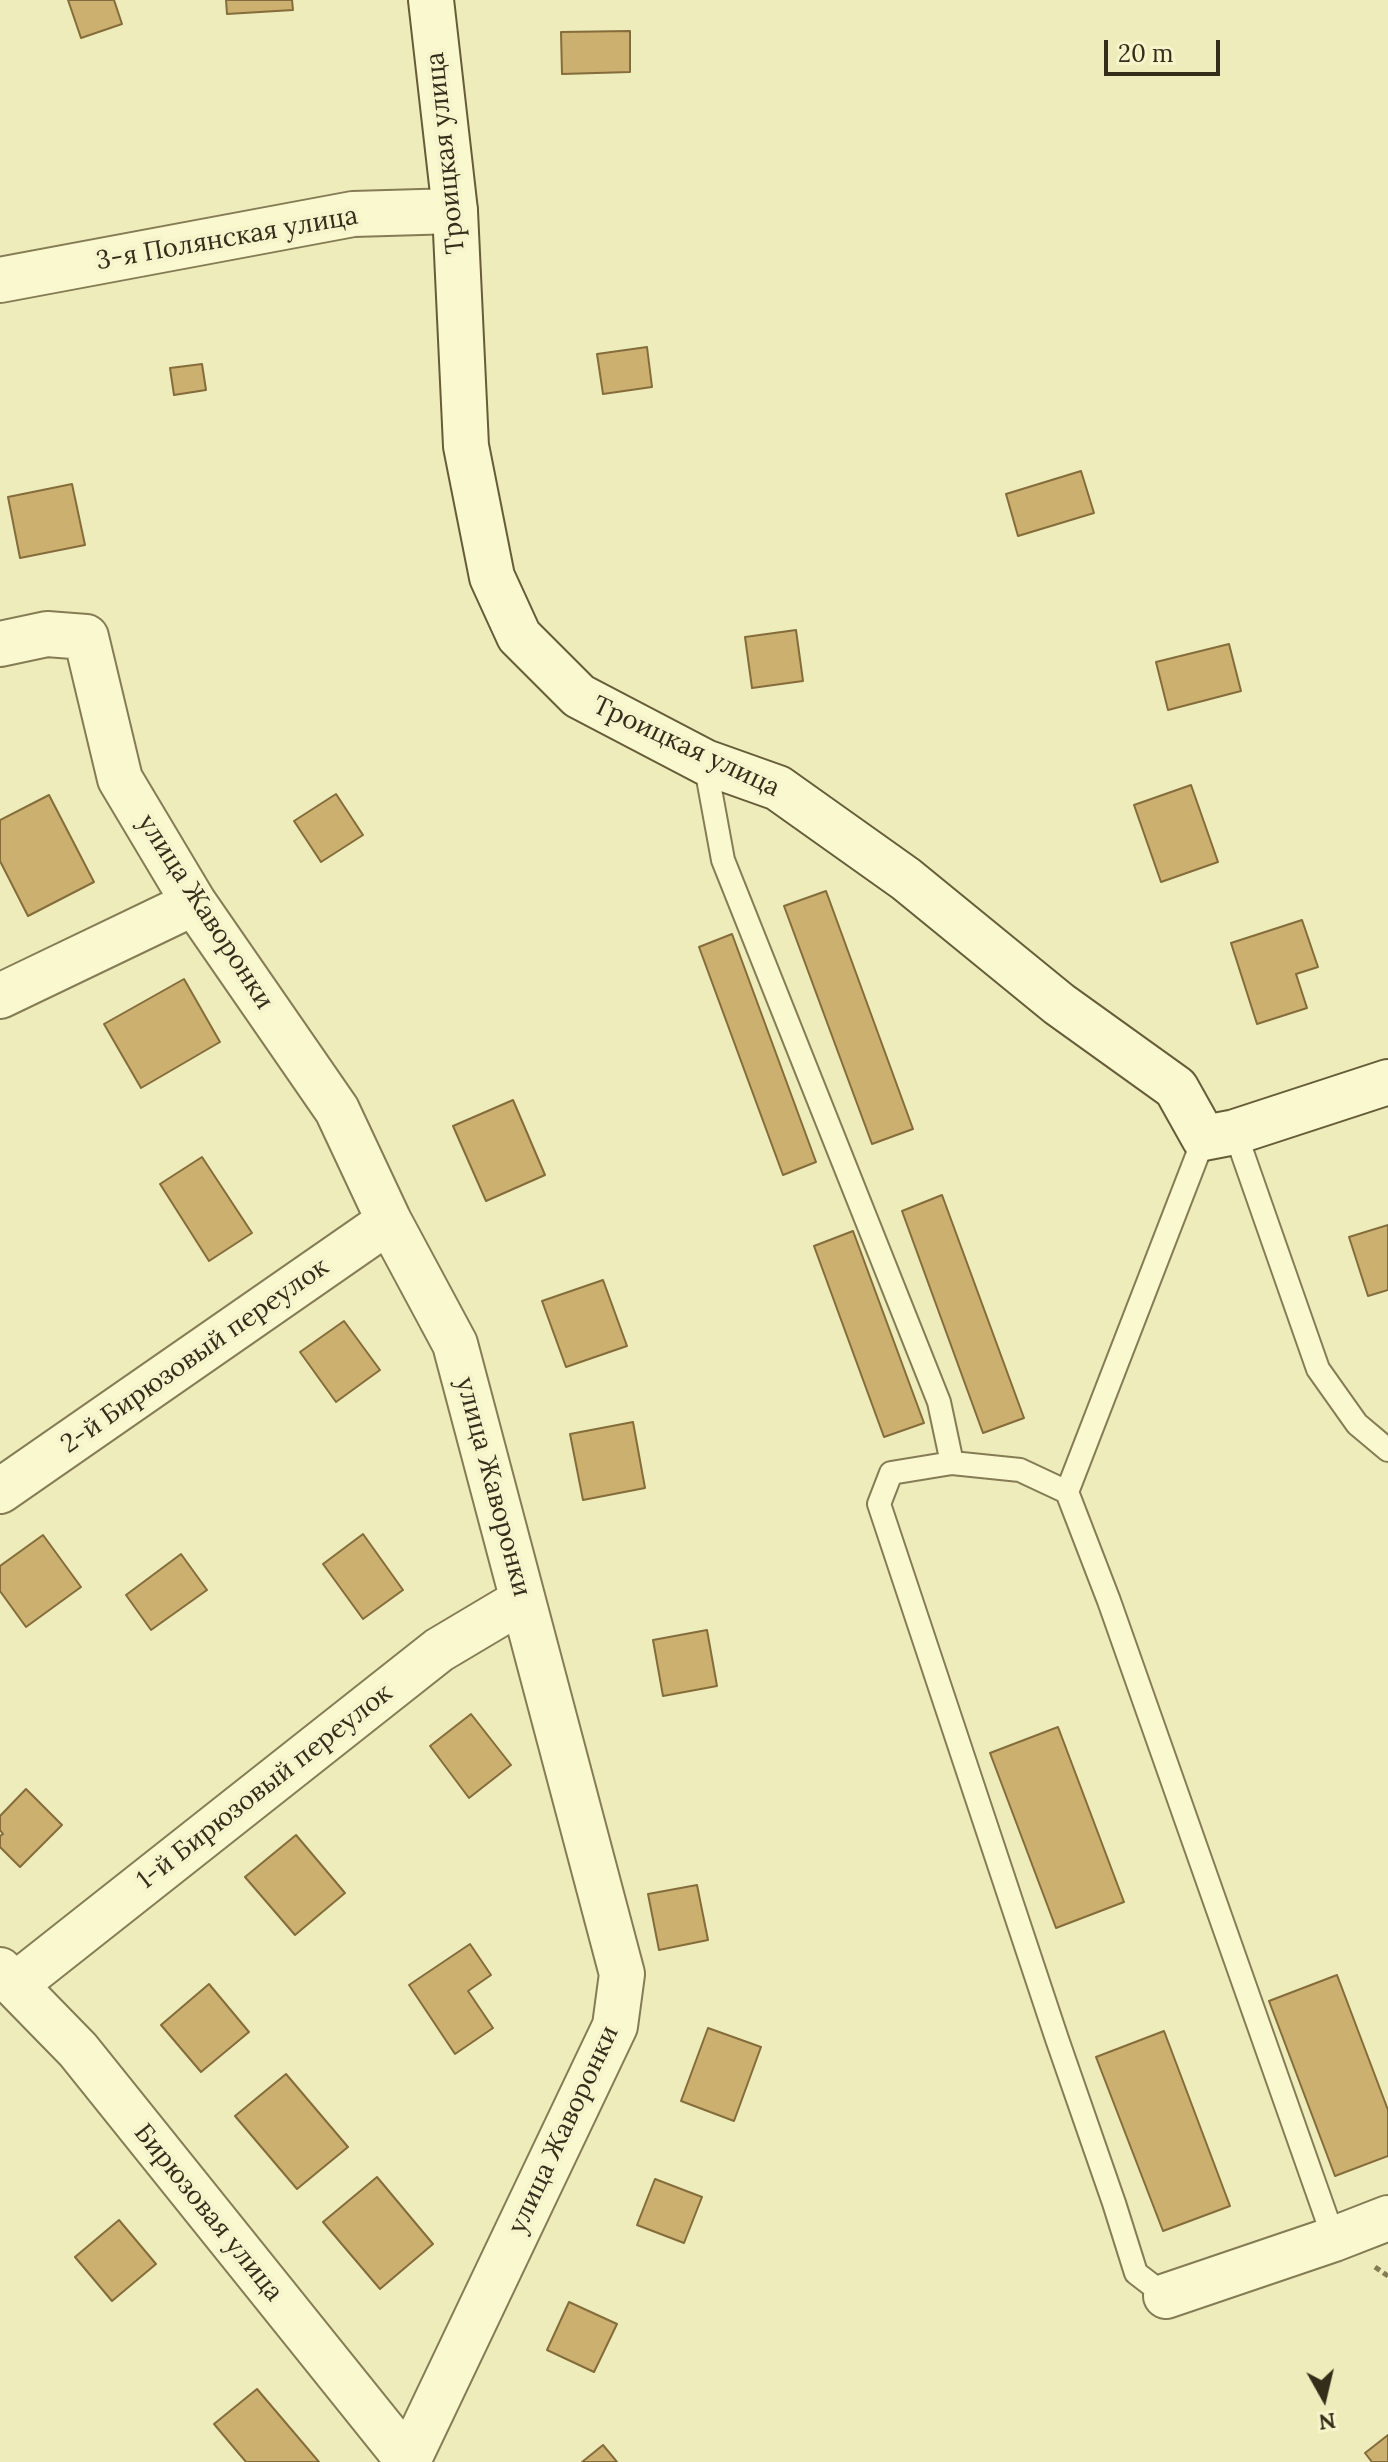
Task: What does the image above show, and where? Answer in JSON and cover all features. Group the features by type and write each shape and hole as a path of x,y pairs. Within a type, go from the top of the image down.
{"street":[{"name":"Троицкая улица","path":"431,0 455,211 466,446 492,577 519,636 579,696 705,762 778,788 906,879 1059,1004 1176,1088 1220,1135"},
{"name":"3-я Полянская улица","path":"0,280 353,214 455,211"},
{"name":"улица Жаворонки","path":"0,644 47,634 86,637 120,779 194,903 337,1110 389,1221 455,1344 622,1974 615,2026 408,2461"},
{"path":"0,996 194,903"},
{"path":"1220,1135 1388,1082"},
{"name":"2-й Бирюзовый переулок","path":"0,1491 389,1221"},
{"name":"1-й Бирюзовый переулок","path":"8,1977 439,1650 523,1600"},
{"name":"Бирюзовая улица","path":"8,1977 78,2050 408,2461"},
{"path":"1166,2296 1388,2218"}],"lane":[{"path":"705,762 723,860 939,1402 952,1463"},
{"path":"1220,1135 1318,1369 1357,1424 1388,1450"},
{"path":"1067,1492 1220,1135"},
{"path":"1166,2296 1136,2273 1057,2039 879,1504 891,1473 952,1463 1020,1470 1067,1492 1109,1601 1334,2239"}],"building":[{"path":"68,0 114,0 122,24 81,38"},
{"path":"226,0 292,0 293,10 227,14"},
{"path":"630,31 630,72 562,74 561,32"},
{"path":"647,347 652,387 603,394 597,354"},
{"path":"202,364 206,390 174,395 170,368"},
{"path":"1081,471 1094,513 1018,536 1006,494"},
{"path":"72,484 85,545 20,558 8,497"},
{"path":"796,630 803,681 752,688 745,637"},
{"path":"1229,644 1241,691 1168,710 1156,662"},
{"path":"1191,785 1218,862 1161,882 1134,805"},
{"path":"336,794 363,835 321,862 294,821"},
{"path":"49,795 94,882 28,916 0,861 0,820"},
{"path":"826,891 913,1129 872,1144 784,906"},
{"path":"1302,920 1318,967 1296,974 1307,1008 1257,1024 1231,943"},
{"path":"732,934 816,1162 783,1175 699,947"},
{"path":"184,979 220,1042 141,1088 104,1024"},
{"path":"513,1100 545,1175 486,1201 453,1126"},
{"path":"202,1157 252,1233 209,1261 160,1184"},
{"path":"942,1195 1024,1418 983,1433 902,1211"},
{"path":"1388,1225 1388,1290 1368,1296 1349,1237"},
{"path":"853,1231 924,1423 884,1437 814,1246"},
{"path":"603,1280 627,1346 566,1367 542,1301"},
{"path":"344,1321 380,1370 336,1402 300,1352"},
{"path":"633,1422 645,1488 583,1500 570,1434"},
{"path":"363,1534 403,1590 363,1619 323,1564"},
{"path":"43,1535 81,1587 26,1627 0,1591 0,1566"},
{"path":"181,1554 207,1590 151,1630 126,1595"},
{"path":"707,1630 717,1686 663,1696 653,1640"},
{"path":"471,1714 511,1765 469,1798 430,1746"},
{"path":"1058,1727 1124,1902 1056,1928 990,1753"},
{"path":"26,1789 62,1825 20,1867 0,1847 0,1836 3,1834 0,1816"},
{"path":"296,1835 345,1893 295,1935 245,1877"},
{"path":"697,1885 708,1940 659,1950 648,1894"},
{"path":"470,1944 491,1975 468,1991 493,2028 455,2054 409,1985"},
{"path":"1337,1975 1388,2110 1388,2156 1335,2176 1269,2001"},
{"path":"209,1984 249,2032 201,2072 161,2025"},
{"path":"708,2028 761,2047 734,2121 681,2101"},
{"path":"1164,2031 1230,2206 1163,2231 1096,2057"},
{"path":"286,2074 348,2147 297,2189 235,2116"},
{"path":"377,2177 433,2244 380,2289 323,2222"},
{"path":"655,2179 702,2197 684,2243 637,2225"},
{"path":"119,2220 156,2264 112,2301 75,2257"},
{"path":"569,2302 617,2324 594,2372 547,2350"},
{"path":"257,2389 319,2462 246,2462 214,2424"},
{"path":"1388,2435 1388,2462 1372,2462 1365,2453"},
{"path":"603,2445 617,2462 582,2462"}]}
